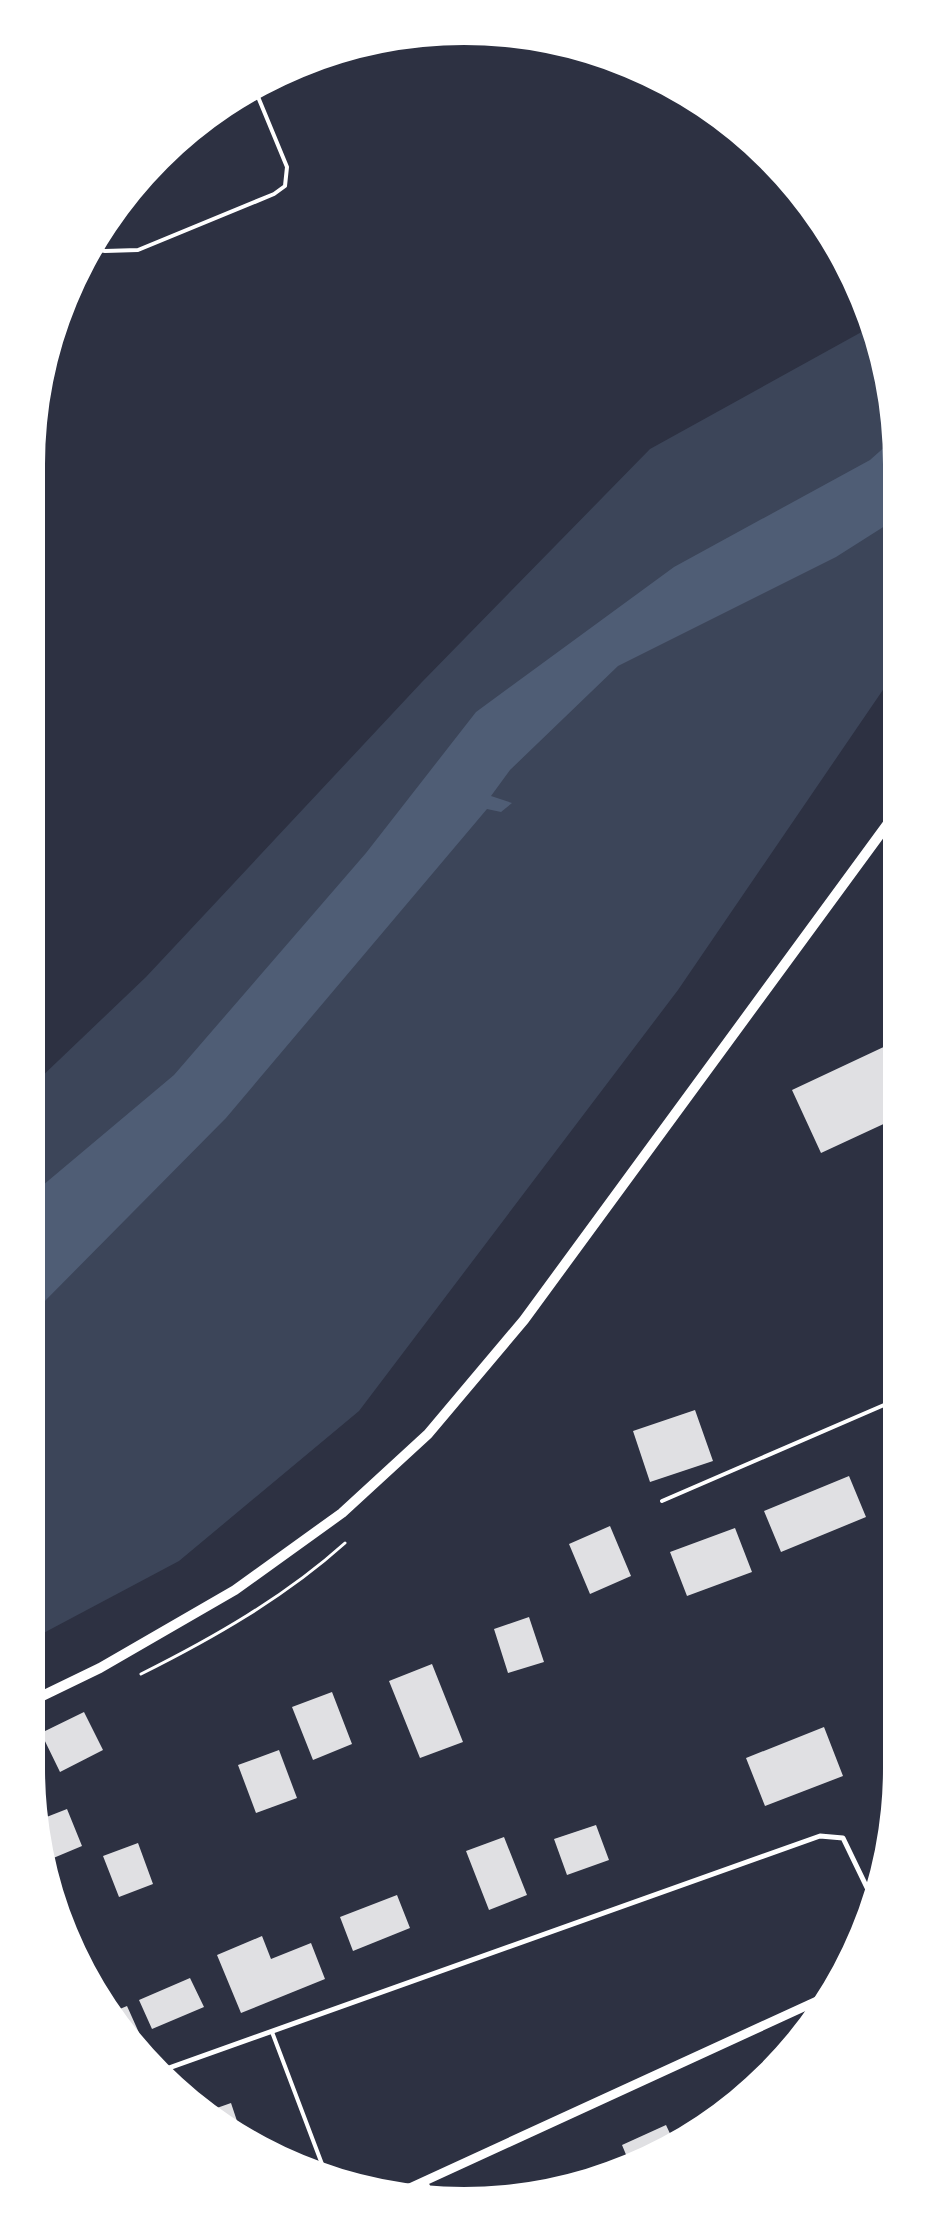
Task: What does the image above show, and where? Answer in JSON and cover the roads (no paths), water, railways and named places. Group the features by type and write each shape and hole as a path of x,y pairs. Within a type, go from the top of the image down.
{"main road":[{"path":"45,1694 100,1668 236,1590 342,1513 428,1434 524,1320 883,830"}],"street":[{"path":"171,2067 820,1836 843,1838 866,1886"},
{"path":"418,2184 810,2004"},
{"path":"425,2181 427,2185"}],"lane":[{"path":"103,251 138,250 274,194 284,186 287,167 259,99"},
{"path":"662,1501 883,1405"},
{"path":"272,2032 321,2162"}]}
